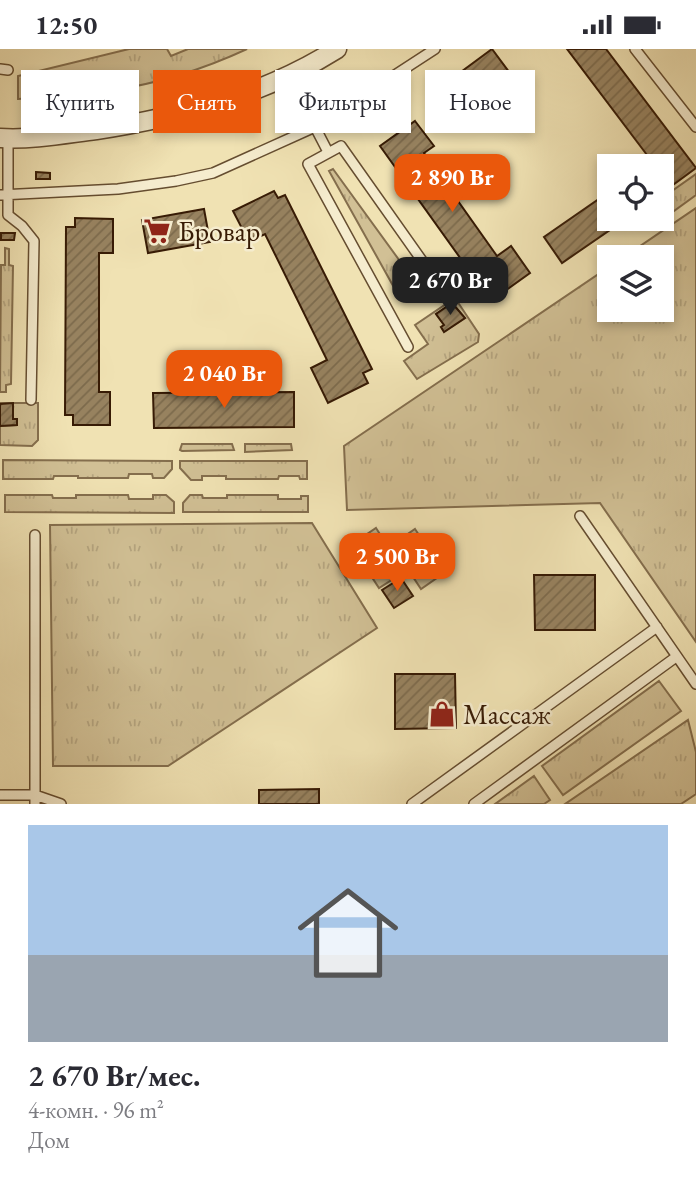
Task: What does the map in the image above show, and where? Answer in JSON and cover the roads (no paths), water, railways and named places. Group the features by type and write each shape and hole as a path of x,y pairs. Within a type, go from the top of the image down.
{"street":[{"path":"301,70 337,49"},
{"path":"4,138 54,136 107,128 179,113 275,83"}],"lane":[{"path":"403,70 435,49"},
{"path":"635,49 696,127"},
{"path":"4,195 118,189 176,181 214,173 302,133"},
{"path":"318,133 328,152"},
{"path":"4,138 4,218 22,226 34,241 31,400"},
{"path":"408,347 308,164 341,146 447,296"},
{"path":"580,516 696,684"},
{"path":"35,535 35,799"},
{"path":"412,804 657,627"},
{"path":"474,804 676,657"},
{"path":"0,795 61,804"}],"place":[{"name":"Бровар","path":"157,231"},
{"name":"Массаж","path":"442,714"}]}
